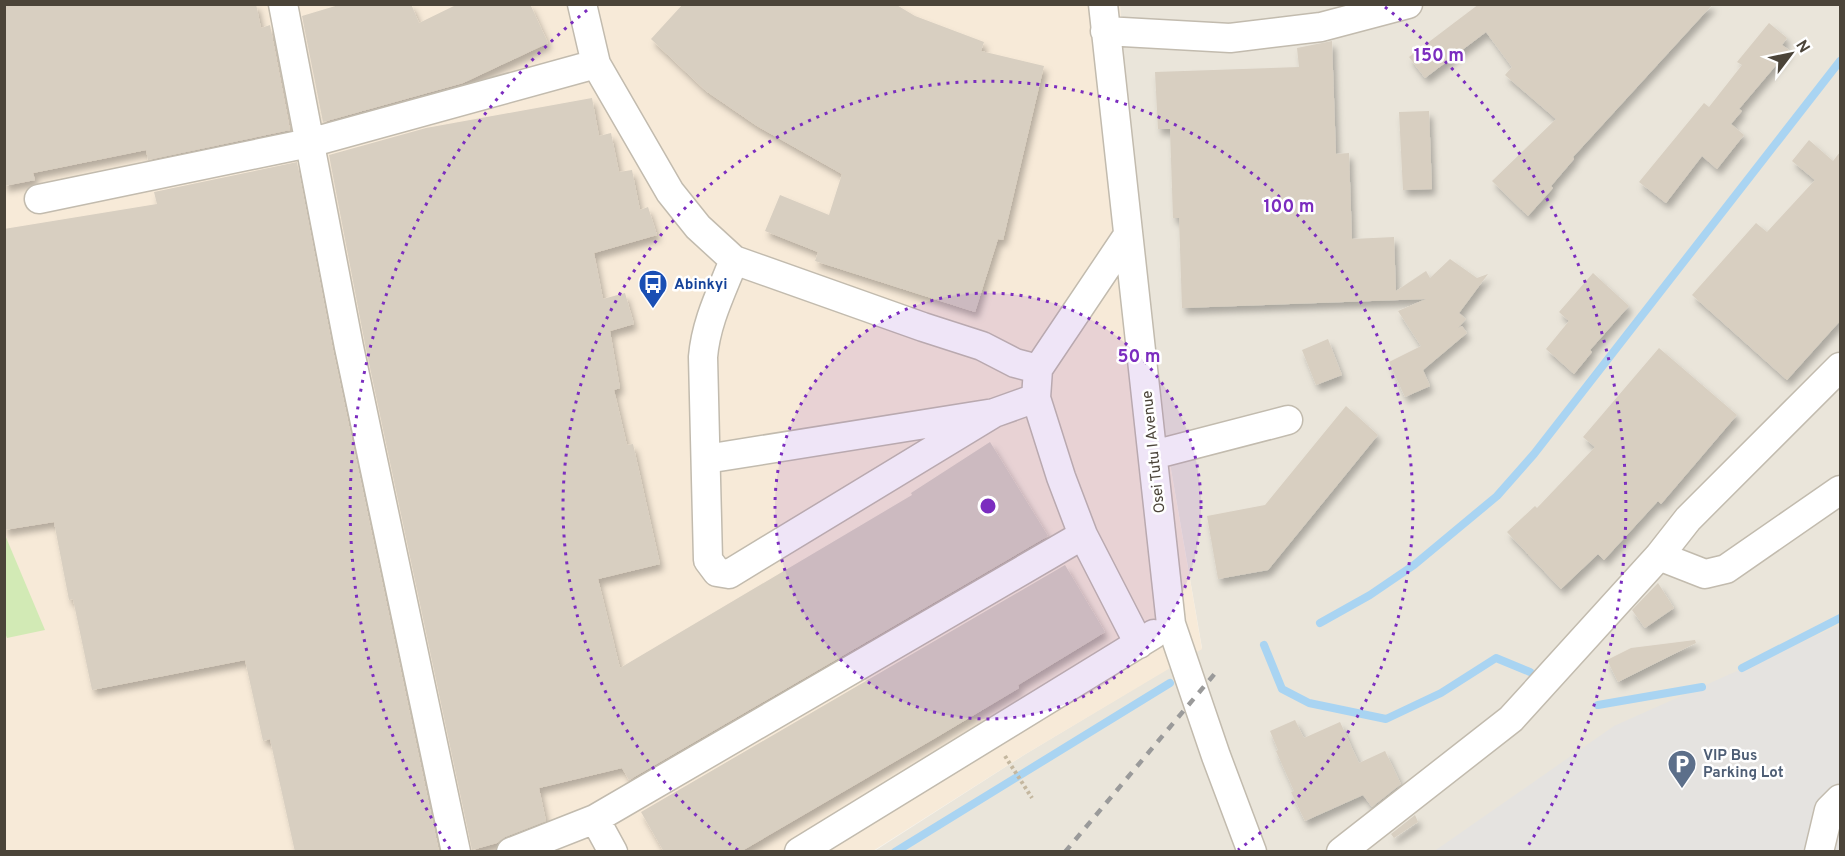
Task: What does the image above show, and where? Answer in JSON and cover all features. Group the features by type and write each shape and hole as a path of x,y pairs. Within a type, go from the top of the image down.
{"street":[{"path":"284,4 349,347 456,852"},
{"path":"582,4 596,64 670,192 698,227 734,261 982,346 1015,363 1038,369"},
{"path":"1104,17 1230,38 1321,27 1408,4"},
{"name":"Osei Tutu I Avenue","path":"1104,17 1171,624 1252,852"},
{"path":"39,199 309,143 596,64"},
{"path":"1128,236 1038,369 1036,398 1061,477 1083,535 1139,644"},
{"path":"734,261 710,316 703,357 708,561 717,572 729,574 993,413"},
{"path":"1341,852 1511,719 1659,556 1688,519 1840,367"},
{"path":"706,459 993,413 1036,398"},
{"path":"1153,455 1288,420"},
{"path":"1659,556 1705,574 1726,569 1840,490"},
{"path":"511,852 595,819 1083,535"},
{"path":"799,852 1171,624"},
{"path":"1819,852 1829,810 1840,799"},
{"path":"595,819 613,852"}],"path":[{"path":"992,735 1032,798"}],"shaded area":[{"path":"5,5 1120,5 1163,423 1202,649 1024,755 873,851 5,852"},
{"path":"1120,5 1840,5 1840,851 873,852 1024,755 1202,648 1163,423"},
{"name":"VIP Bus Parking Lot","path":"1840,625 1840,851 1433,852 1614,726"}],"green space":[{"path":"5,535 45,630 7,638 5,633"}],"building":[{"path":"4,4 256,4 261,28 270,25 290,130 148,160 146,150 33,173 35,180 4,186"},
{"path":"342,4 411,4 419,23 458,4 530,4 548,43 463,83 323,122 302,16"},
{"path":"683,4 895,4 915,16 984,42 981,51 1044,66 1003,240 998,239 975,312 815,261 818,252 765,231 780,195 829,215 842,174 757,126 706,91 651,39"},
{"path":"1479,4 1713,4 1573,157 1574,159 1551,186 1553,188 1528,216 1492,181 1556,119 1505,75 1512,67 1486,32 1425,78 1409,57"},
{"path":"1769,23 1787,38 1782,45 1789,50 1739,109 1742,111 1731,124 1744,135 1717,169 1702,156 1666,203 1639,182 1704,103 1709,107 1742,65 1737,62"},
{"path":"1332,41 1336,154 1349,153 1352,239 1394,237 1396,291 1426,271 1430,278 1450,259 1477,278 1488,274 1459,313 1466,319 1458,328 1462,326 1467,333 1423,370 1430,386 1405,397 1389,362 1421,346 1398,311 1426,299 1182,308 1179,218 1173,218 1170,129 1158,129 1155,72 1299,67 1297,48"},
{"path":"592,98 599,136 611,133 619,172 632,170 640,210 648,207 657,235 594,253 603,299 625,293 634,324 610,331 620,388 614,390 627,445 633,444 660,564 598,579 620,668 912,495 911,493 990,442 1048,536 629,780 622,768 539,788 546,821 505,837 497,843 472,850 365,344 329,155 426,128"},
{"path":"1429,111 1432,189 1403,190 1399,112"},
{"path":"1809,140 1833,161 1840,152 1840,321 1787,380 1692,295 1756,223 1767,232 1815,180 1792,161"},
{"path":"297,162 333,350 439,852 295,852 270,739 263,741 245,660 92,690 73,599 69,600 54,522 4,530 4,229 157,204 154,192"},
{"path":"1593,273 1629,306 1590,350 1592,352 1574,374 1546,349 1569,321 1559,312"},
{"path":"1328,339 1342,375 1316,385 1302,350"},
{"path":"1659,348 1737,415 1661,504 1658,501 1604,560 1598,554 1561,589 1507,532 1535,506 1537,508 1595,447 1583,437"},
{"path":"1346,406 1378,435 1268,570 1218,579 1207,516 1265,505"},
{"path":"1065,565 1105,632 1018,685 1019,688 740,852 664,852 641,812"},
{"path":"1658,583 1674,608 1645,628 1632,610"},
{"path":"1695,640 1696,643 1618,682 1607,660 1631,648"},
{"path":"1295,720 1304,738 1340,722 1359,763 1385,751 1401,784 1372,807 1363,795 1305,821 1291,792 1294,791 1276,751 1278,750 1270,731"},
{"path":"1415,815 1418,822 1394,838 1391,834"}],"waterway":[{"path":"1320,623 1370,595 1414,565 1497,496 1534,454 1840,61"},
{"path":"1742,668 1840,618"},
{"path":"1264,645 1282,689 1309,703 1386,719 1441,693 1496,658 1530,672"},
{"path":"895,852 1170,683"},
{"path":"1598,705 1702,687"}],"railway":[{"path":"1065,852 1217,671"}],"place":[{"name":"Abinkyi","path":"653,310"},
{"name":"VIP Bus Parking Lot","path":"1682,790"}]}
